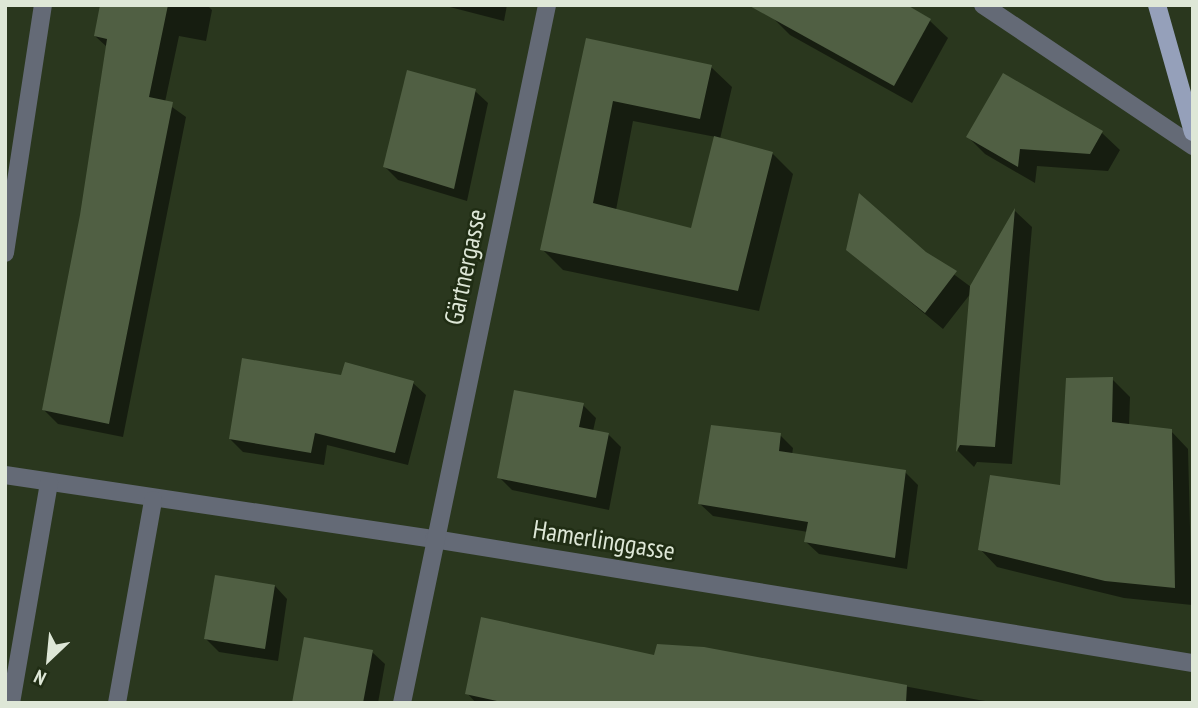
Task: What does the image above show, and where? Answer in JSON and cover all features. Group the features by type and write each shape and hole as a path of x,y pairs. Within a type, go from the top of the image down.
{"main road":[{"path":"1157,5 1193,132"}],"street":[{"path":"5,253 43,5"},
{"name":"Gärtnergasse","path":"401,703 547,5"},
{"path":"983,5 1193,146"},
{"name":"Hamerlinggasse","path":"5,475 153,500 434,539 1193,663"},
{"path":"11,703 49,482"},
{"path":"117,703 153,500"}],"building":[{"path":"100,5 168,5 149,97 173,102 109,424 42,410 80,215 107,39 94,36"},
{"path":"748,5 907,5 931,19 894,86"},
{"path":"586,38 712,65 700,119 613,101 593,203 691,228 714,136 773,152 738,291 540,250"},
{"path":"407,70 476,89 454,189 383,167"},
{"path":"1003,73 1103,131 1090,154 1020,149 1018,167 966,137"},
{"path":"859,193 926,252 957,271 925,313 846,250"},
{"path":"1015,208 995,447 960,445 956,452 970,286"},
{"path":"242,358 341,375 345,362 414,381 395,453 315,433 311,453 229,439"},
{"path":"1113,377 1112,422 1172,429 1175,588 1105,581 978,550 990,475 1060,485 1066,378"},
{"path":"514,390 584,403 579,427 609,433 596,498 497,478"},
{"path":"711,425 781,433 779,451 906,470 895,558 804,542 808,522 698,504"},
{"path":"215,575 275,585 265,649 204,639"},
{"path":"481,617 654,655 657,644 704,647 907,685 906,703 506,703 465,694"},
{"path":"304,637 373,650 363,703 292,703"}]}
